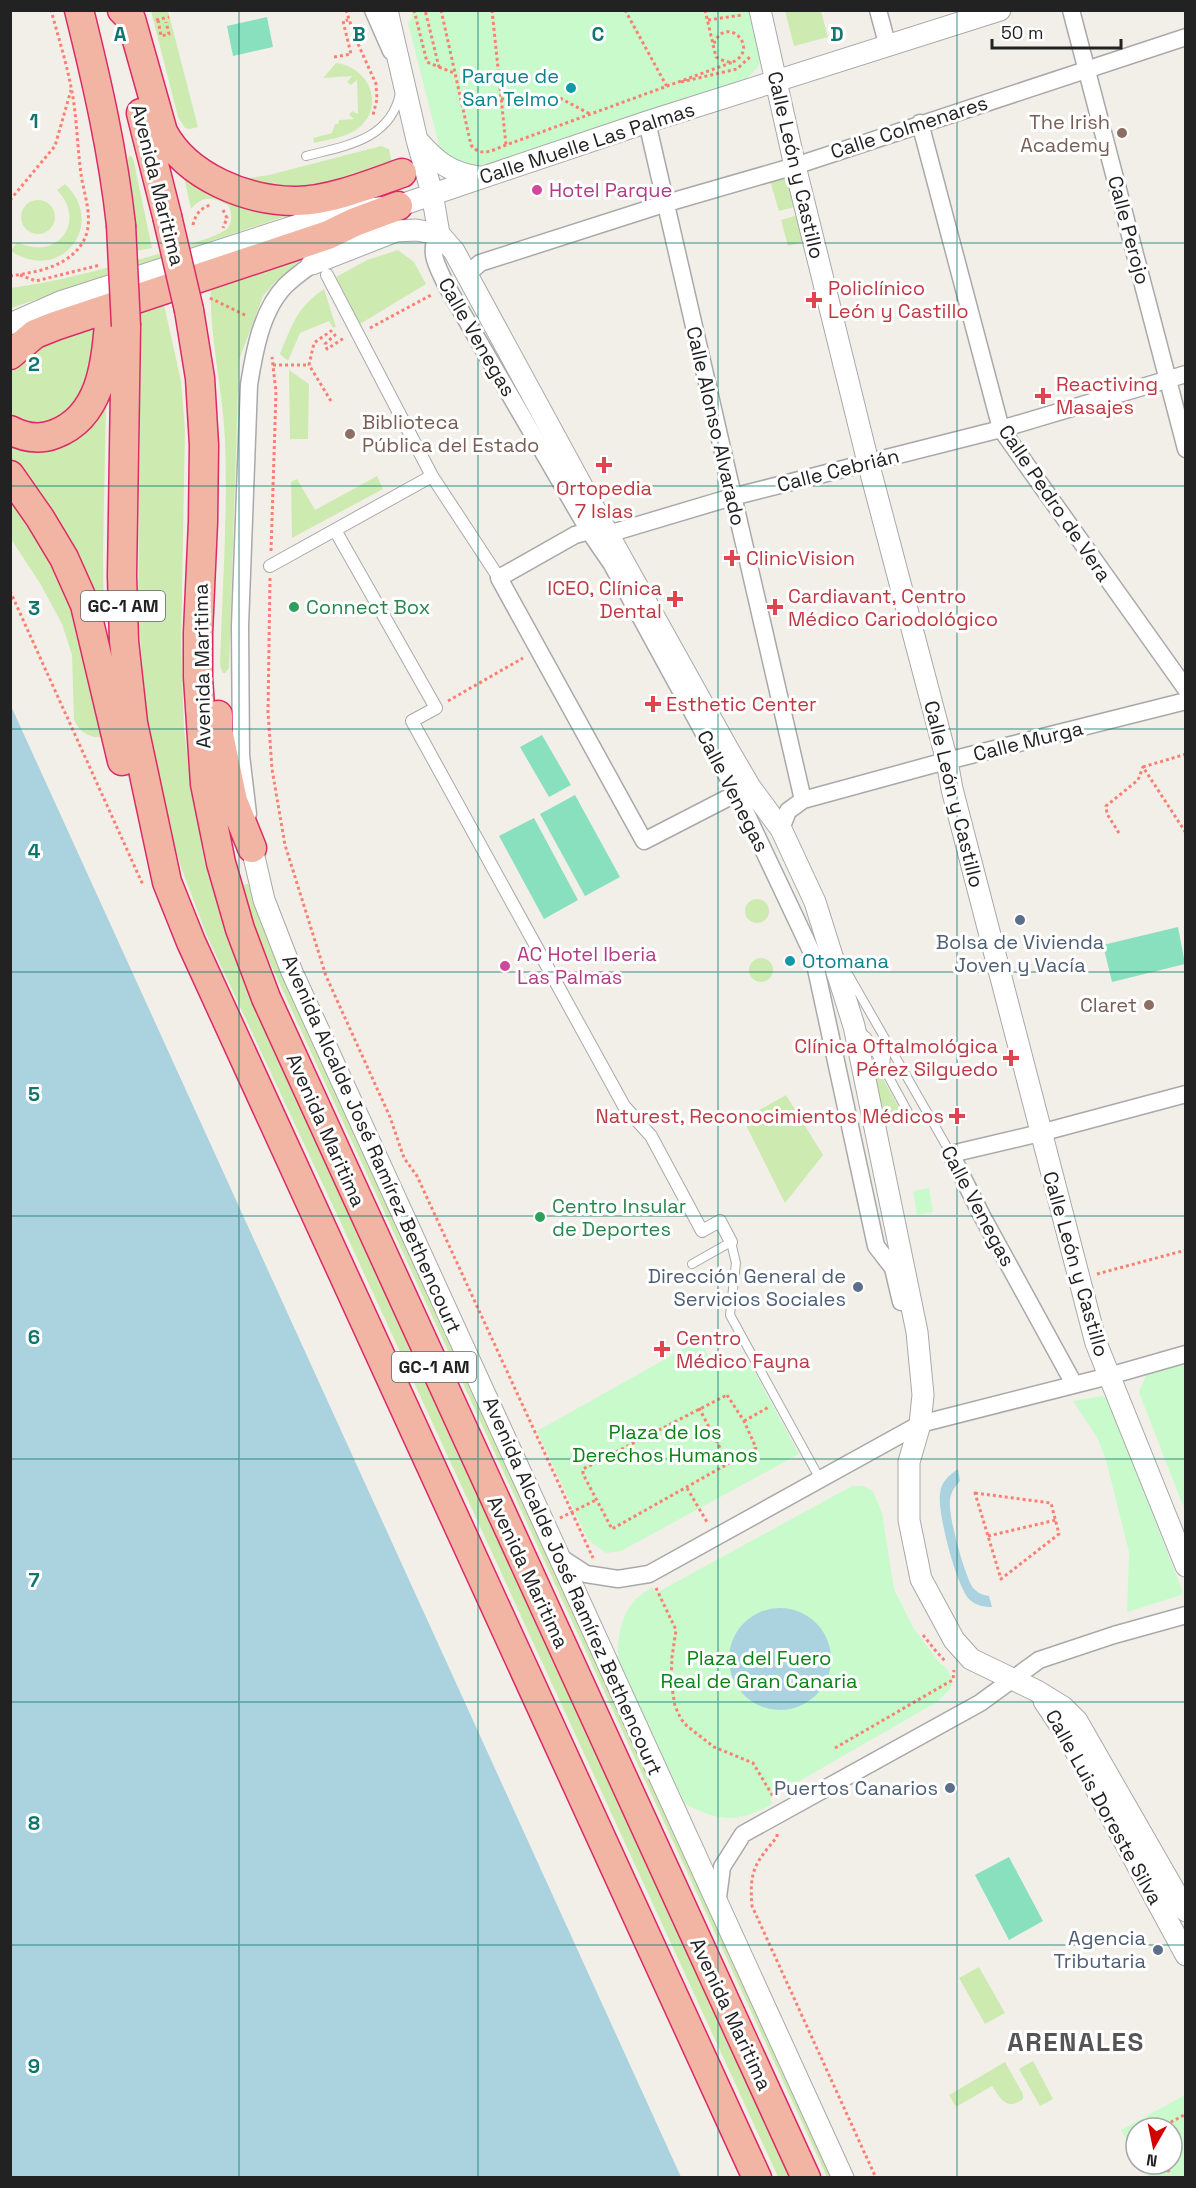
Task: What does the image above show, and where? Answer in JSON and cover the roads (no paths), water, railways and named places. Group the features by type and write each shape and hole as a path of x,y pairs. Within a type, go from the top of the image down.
{"highway":[{"name":"Avenida Maritima","path":"79,10 97,82 112,159 118,243 111,278 117,324"},
{"name":"Avenida Maritima","path":"113,10 167,216 198,300 204,445 198,677 205,784 221,863 244,939 266,998 806,2178"},
{"path":"122,10 131,19 163,132 169,143 201,173 224,185 255,196 297,201 356,188 402,173"},
{"path":"10,355 35,334 55,326 328,235 398,206"},
{"path":"10,430 31,438 46,437 62,432 76,423 98,390 117,324"},
{"name":"GC-1 AM","path":"117,324 124,641 133,723 167,882 190,942 758,2178"},
{"path":"10,476 40,518 63,558 85,605 134,811 167,882"},
{"path":"203,522 212,606 218,730 233,801 252,849"}],"street":[{"path":"373,10 389,48 401,66"},
{"name":"Calle Venegas","path":"387,10 417,140 432,193 439,234 454,251 469,278 598,532"},
{"path":"878,10 888,47"},
{"name":"Calle Muelle Las Palmas","path":"333,215 398,206 647,122 1000,10"},
{"name":"Calle Perojo","path":"1071,10 1185,449"},
{"name":"Calle León y Castillo","path":"747,14 777,82 795,166 868,462 1096,1343 1185,1566"},
{"name":"Calle Colmenares","path":"469,278 470,272 480,263 667,203 795,166 1185,36"},
{"name":"Calle Alonso Alvarado","path":"647,122 803,800"},
{"name":"Calle Pedro de Vera","path":"920,123 1001,429 1185,689"},
{"path":"10,324 60,302 333,215 375,198 392,185 402,173 417,140 439,162 454,172 480,177"},
{"name":"Avenida Alcalde José Ramírez Bethencourt","path":"398,206 356,231 319,269 285,286 276,297 253,358 249,386 240,626 241,755 252,849 264,900 292,972 843,2178"},
{"path":"439,234 416,230 396,231 319,269 357,333 432,476 499,578 644,841 743,790"},
{"name":"Calle Venegas","path":"439,234 432,254 446,285 598,532 743,790 813,954 876,1246 893,1268 923,1395"},
{"name":"Calle Cebrián","path":"499,578 557,544 1001,429 1185,374"},
{"path":"270,566 432,476"},
{"path":"335,530 436,708 412,721 612,1085 624,1106 651,1136 702,1231 720,1221 731,1242"},
{"name":"Calle Murga","path":"803,800 946,761 1185,701"},
{"name":"Calle Venegas","path":"743,790 781,829 815,902 854,1026 917,1332 923,1395 920,1424 909,1462 908,1488 909,1520 921,1579 954,1640 971,1659 1014,1679"},
{"path":"781,829 788,811 803,800"},
{"path":"951,1154 1185,1094"},
{"name":"Calle Venegas","path":"951,1154 1074,1384"},
{"path":"560,1557 586,1574 618,1579 649,1574 920,1424 1109,1376 1185,1354"},
{"path":"717,1905 722,1867 743,1834 980,1703 1039,1660 1114,1635 1185,1615"},
{"name":"Calle Luis Doreste Silva","path":"1014,1679 1037,1690 1063,1707 1077,1721 1185,1911"},
{"name":"Calle Luis Doreste Silva","path":"1037,1690 1068,1737 1185,1955"}],"lane":[{"path":"306,156 359,142 383,126 394,114 397,106 401,86 401,66"},
{"name":"Calle Venegas","path":"825,935 951,1154"},
{"path":"854,1026 867,1037 910,1116"},
{"path":"885,1068 887,1040"},
{"path":"692,1264 731,1242 736,1263 730,1315 820,1479"}],"water":[{"path":"11,706 681,2177 11,2177"},
{"path":"958,1469 960,1481 952,1492 950,1502 955,1536 973,1588 989,1596 992,1607 975,1604 965,1593 954,1566 945,1533 940,1503 941,1490 946,1480"},
{"path":"780,1608 800,1612 816,1623 827,1639 831,1659 827,1679 816,1695 800,1706 780,1710 760,1706 744,1695 733,1679 729,1659 733,1639 744,1623 760,1612"}],"place":[{"name":"Parque de San Telmo","path":"571,88"},
{"name":"The Irish Academy","path":"1122,133"},
{"name":"Hotel Parque","path":"537,190"},
{"name":"Policlínico León y Castillo","path":"814,300"},
{"name":"Reactiving Masajes","path":"1043,396"},
{"name":"Biblioteca Pública del Estado","path":"350,434"},
{"name":"Ortopedia 7 Islas","path":"604,465"},
{"name":"ClinicVision","path":"732,558"},
{"name":"ICEO, Clínica Dental","path":"675,599"},
{"name":"Connect Box","path":"294,607"},
{"name":"Cardiavant, Centro Médico Cariodológico","path":"775,607"},
{"name":"Esthetic Center","path":"653,704"},
{"name":"Bolsa de Vivienda Joven y Vacía","path":"1020,920"},
{"name":"Otomana","path":"790,961"},
{"name":"AC Hotel Iberia Las Palmas","path":"505,966"},
{"name":"Claret","path":"1149,1005"},
{"name":"Clínica Oftalmológica Pérez Silguedo","path":"1011,1058"},
{"name":"Naturest, Reconocimientos Médicos","path":"957,1116"},
{"name":"Centro Insular de Deportes","path":"540,1217"},
{"name":"Dirección General de Servicios Sociales","path":"858,1287"},
{"name":"Centro Médico Fayna","path":"662,1349"},
{"name":"Puertos Canarios","path":"950,1788"},
{"name":"Agencia Tributaria","path":"1158,1950"}],"district":[{"name":"ARENALES","path":"1076,2042"}],"park label":[{"name":"Plaza de los Derechos Humanos","path":"665,1444"},
{"name":"Plaza del Fuero Real de Gran Canaria","path":"759,1670"}]}
